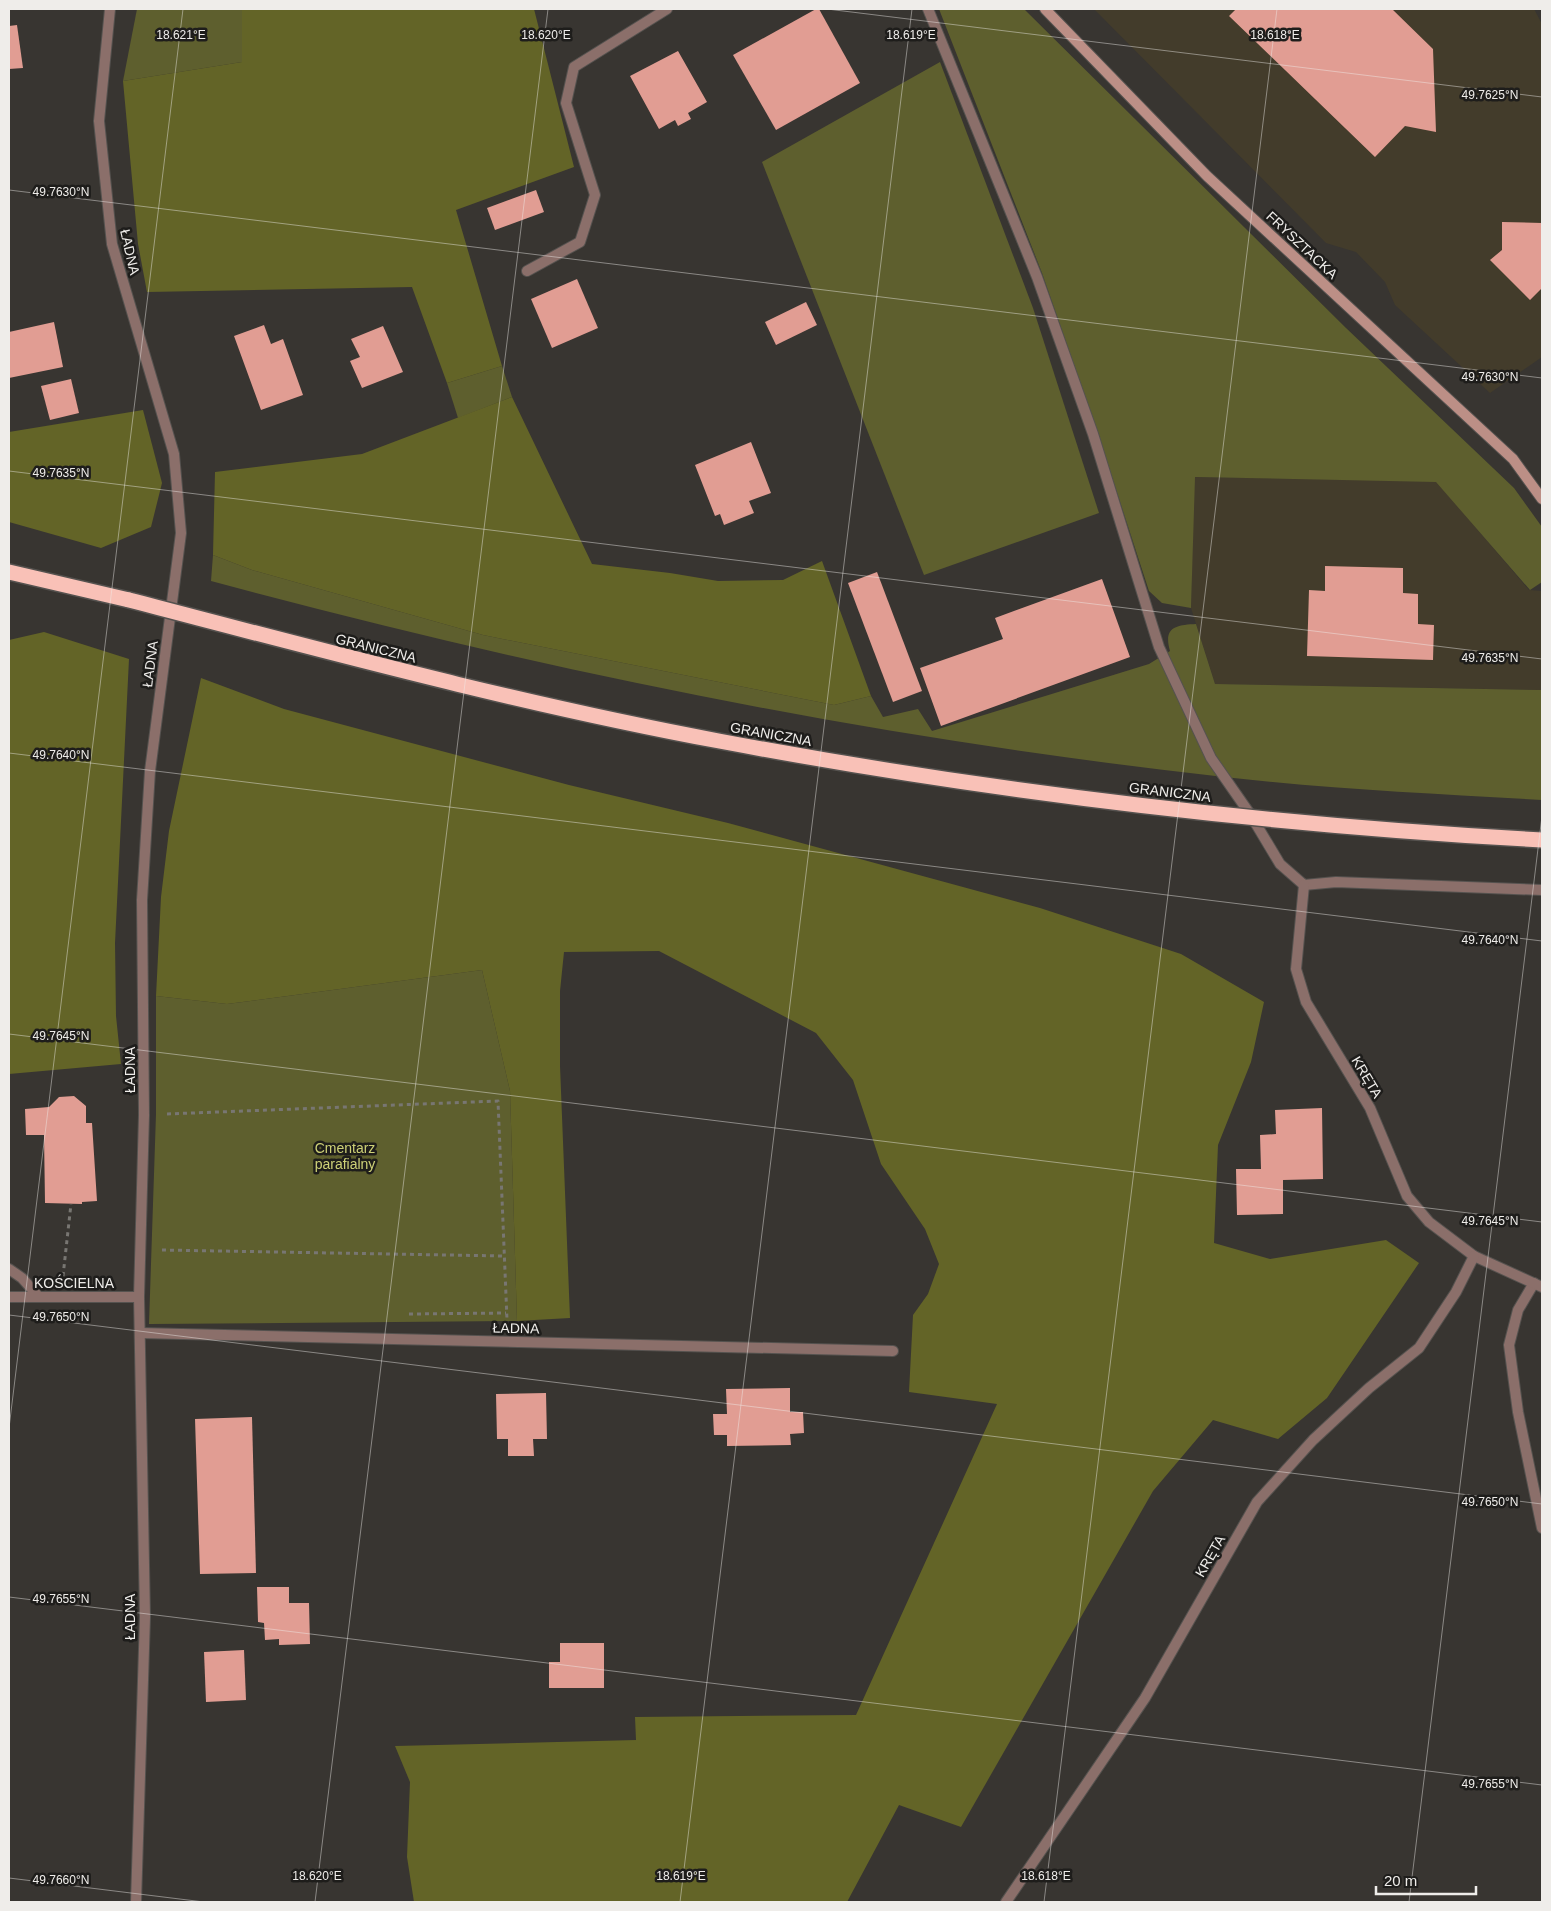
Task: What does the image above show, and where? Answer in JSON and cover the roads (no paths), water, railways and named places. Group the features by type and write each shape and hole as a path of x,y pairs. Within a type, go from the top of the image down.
{"highway":[{"name":"GRANICZNA","path":"9,572 129,600 471,688 716,741 882,770 1158,808 1375,829 1542,840"}],"street":[{"name":"ŁADNA","path":"110,9 99,121 112,244 174,454 181,533 150,771 142,900 144,1115 139,1297 145,1617 136,1902"},
{"path":"527,271 580,242 595,195 566,103 574,67 667,9"},
{"path":"928,9 1037,277 1093,434 1159,647 1211,758 1250,814 1280,864 1304,885 1336,882 1542,890"},
{"name":"FRYSZTACKA","path":"1045,9 1207,176 1513,459 1542,498"},
{"name":"KRĘTA","path":"1304,885 1296,969 1306,1002 1370,1108 1407,1196 1429,1222 1474,1256 1538,1285"},
{"name":"KRĘTA","path":"1006,1902 1145,1698 1257,1502 1313,1440 1369,1388 1419,1348 1456,1292 1474,1256"},
{"path":"9,1269 22,1278 38,1296"},
{"path":"1538,1285 1518,1310 1509,1345 1518,1412 1542,1528"},
{"name":"KOŚCIELNA","path":"9,1297 139,1297"},
{"name":"ŁADNA","path":"140,1333 892,1351"}],"park label":[{"name":"Cmentarz parafialny","path":"345,1156"}]}
